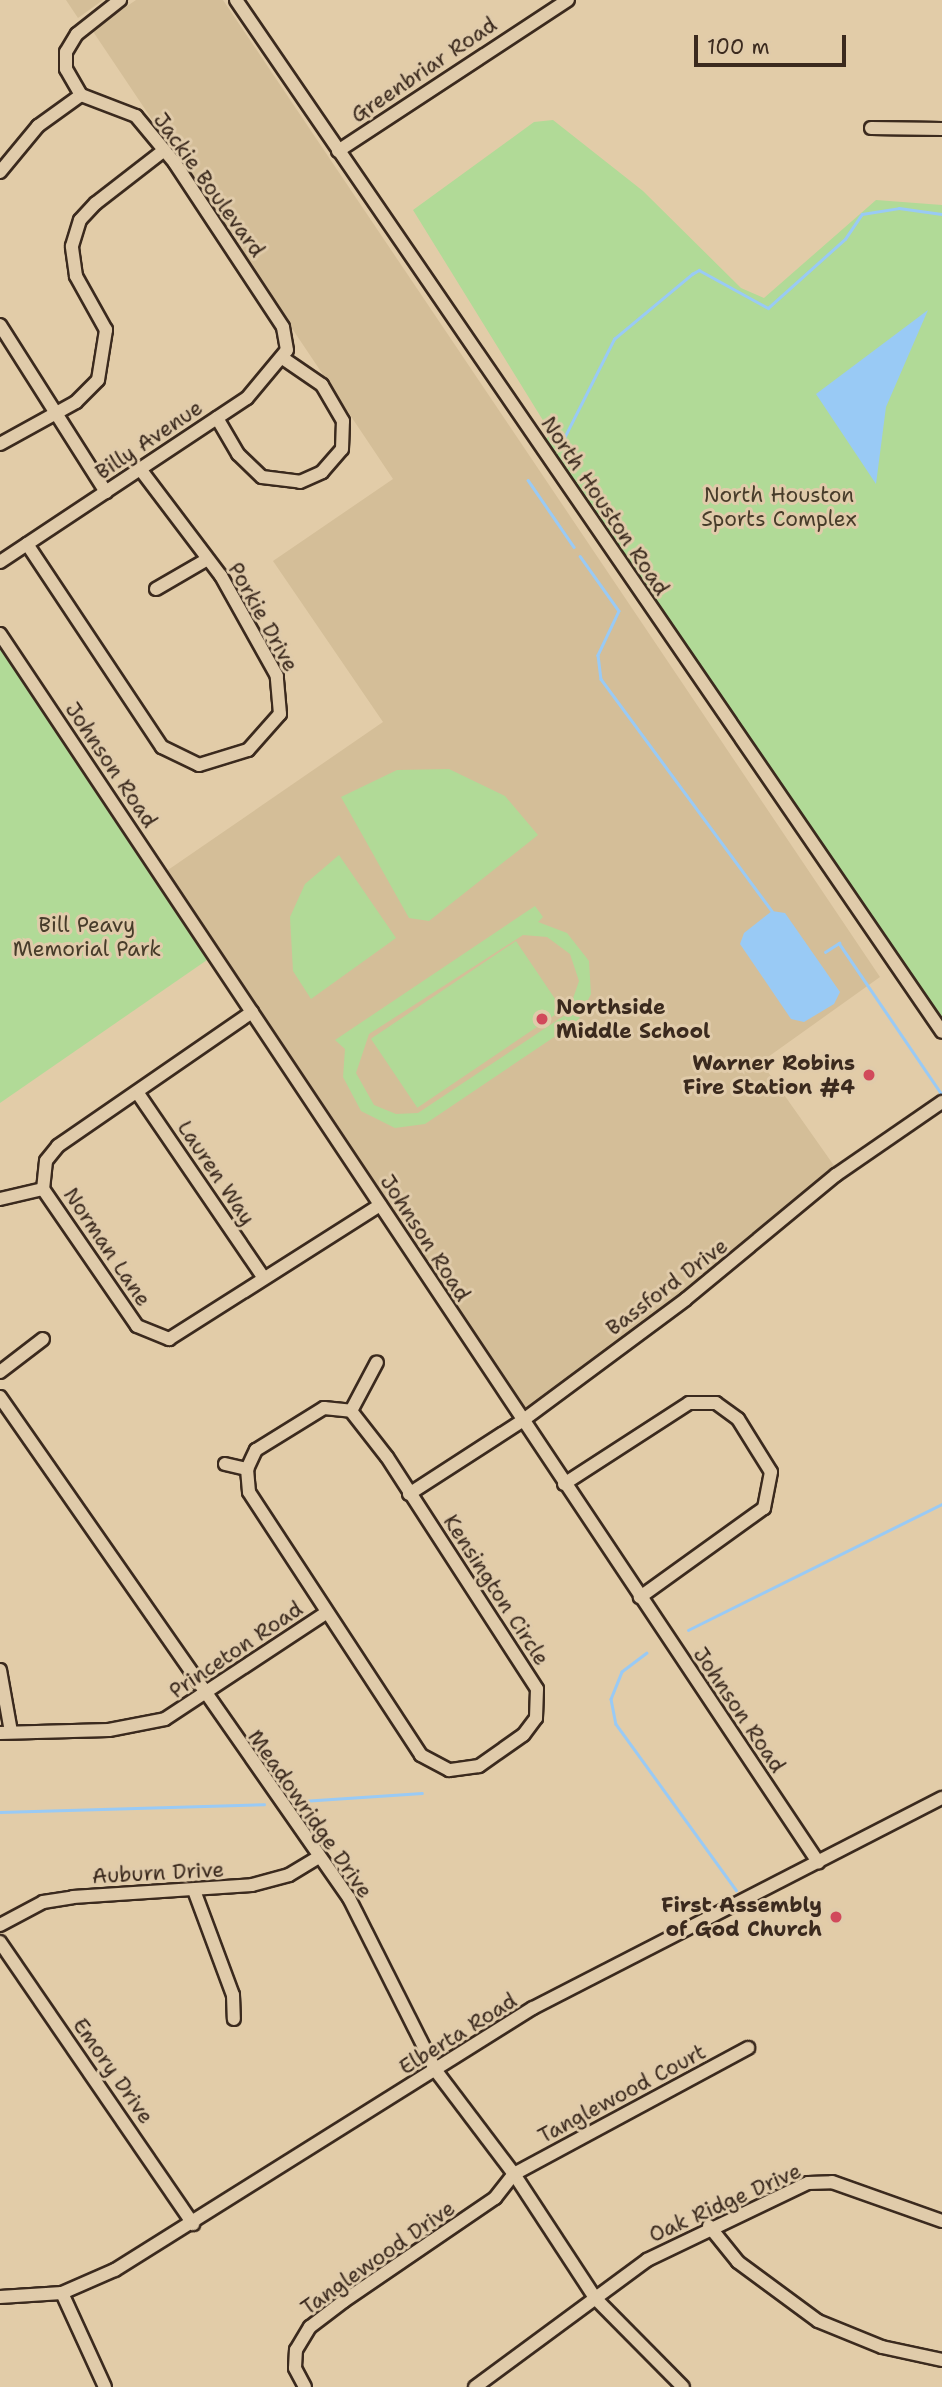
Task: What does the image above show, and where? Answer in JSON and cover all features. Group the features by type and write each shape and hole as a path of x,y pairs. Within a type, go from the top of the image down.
{"street":[{"path":"0,172 38,126 81,95 66,69 66,52 77,34 120,0"},
{"name":"North Houston Road","path":"236,0 942,1032"},
{"name":"Greenbriar Road","path":"338,151 568,0"},
{"name":"Jackie Boulevard","path":"81,95 136,116 163,151 282,327 284,359"},
{"path":"872,128 942,129"},
{"path":"0,444 56,413 99,380 106,355 106,330 76,276 72,246 80,220 163,151"},
{"path":"0,325 106,492"},
{"path":"216,418 238,454 262,477 300,482 322,472 342,449 343,421 322,385 284,359"},
{"name":"Billy Avenue","path":"0,562 216,418 284,359"},
{"name":"Porkie Drive","path":"27,544 149,731 178,760 199,765 225,762 268,735 282,694 270,660 206,560 140,470"},
{"path":"156,589 206,560"},
{"name":"Johnson Road","path":"0,634 818,1862"},
{"name":"Norman Lane","path":"252,1012 58,1146 46,1161 43,1189 137,1326 169,1339 191,1330 263,1277 380,1205"},
{"name":"Lauren Way","path":"137,1092 263,1277"},
{"name":"Bassford Drive","path":"410,1494 522,1421 687,1299 836,1175 942,1102"},
{"path":"0,1199 43,1189"},
{"path":"0,1372 43,1339"},
{"path":"225,1464 247,1469 264,1441 310,1412 351,1411 377,1362"},
{"name":"Meadowridge Drive","path":"0,1397 205,1699 349,1898 436,2071 514,2174 595,2298 683,2387"},
{"path":"565,1484 689,1403 728,1410 767,1464 772,1485 764,1508 640,1597"},
{"name":"Kensington Circle","path":"247,1469 257,1506 433,1765 462,1771 479,1766 536,1718 537,1689 410,1494 351,1411"},
{"name":"Princeton Road","path":"6,1733 137,1727 205,1699 327,1612"},
{"path":"0,1670 6,1733"},
{"name":"Elberta Road","path":"0,2297 62,2293 193,2224 533,2008 942,1798"},
{"name":"Auburn Drive","path":"0,1925 43,1902 73,1897 195,1893 289,1875 318,1857"},
{"path":"195,1893 233,1995 234,2019"},
{"name":"Emory Drive","path":"0,1942 193,2224"},
{"name":"Tanglewood Court","path":"514,2174 748,2048"},
{"name":"Tanglewood Drive","path":"305,2387 295,2368 296,2350 310,2327 495,2198 514,2174"},
{"name":"Oak Ridge Drive","path":"482,2385 647,2259 709,2226 808,2183 832,2182 942,2221"},
{"path":"709,2226 738,2262 818,2321 882,2347 942,2360"},
{"path":"62,2293 105,2387"}],"shaded area":[{"path":"66,0 103,0 78,18"},
{"name":"Northside Middle School","path":"136,0 223,0 880,977 761,1062 835,1167 716,1270 524,1411 165,872 383,722 273,561 393,479 92,30"}],"green space":[{"name":"North Houston Sports Complex","path":"553,120 643,191 741,288 764,298 876,200 942,205 942,1033 538,443 552,435 413,210 534,122"},
{"name":"Bill Peavy Memorial Park","path":"0,649 207,960 0,1103"},
{"path":"449,769 505,796 538,835 429,921 409,918 341,797 397,770"},
{"path":"339,855 396,938 311,999 293,971 290,917 305,884"},
{"path":"535,906 543,917 538,922 567,933 589,961 591,994 578,1021 425,1124 395,1128 361,1111 343,1077 345,1049 335,1040","holes":["523,935 547,937 570,954 579,981 568,1013 418,1113 396,1114 374,1105 356,1073 369,1034"]},
{"path":"516,941 562,1010 417,1108 371,1039"}],"water":[{"path":"928,310 886,407 876,484 816,394"},
{"path":"772,911 785,913 840,992 834,1004 804,1022 791,1019 740,944 744,933"}],"waterway":[{"path":"561,444 614,339 692,274 699,270 768,308 845,239 862,214 899,208 942,214"},
{"path":"528,480 574,547"},
{"path":"580,556 619,611 598,655 601,679 772,911"},
{"path":"825,952 839,943 941,1093"},
{"path":"688,1630 942,1504"},
{"path":"647,1653 622,1672 611,1699 616,1724 736,1890"},
{"path":"302,1801 422,1793"},
{"path":"0,1812 264,1804"}],"place":[{"name":"Northside Middle School","path":"542,1019"},
{"name":"Warner Robins Fire Station #4","path":"869,1075"},
{"name":"First Assembly of God Church","path":"836,1917"}]}
